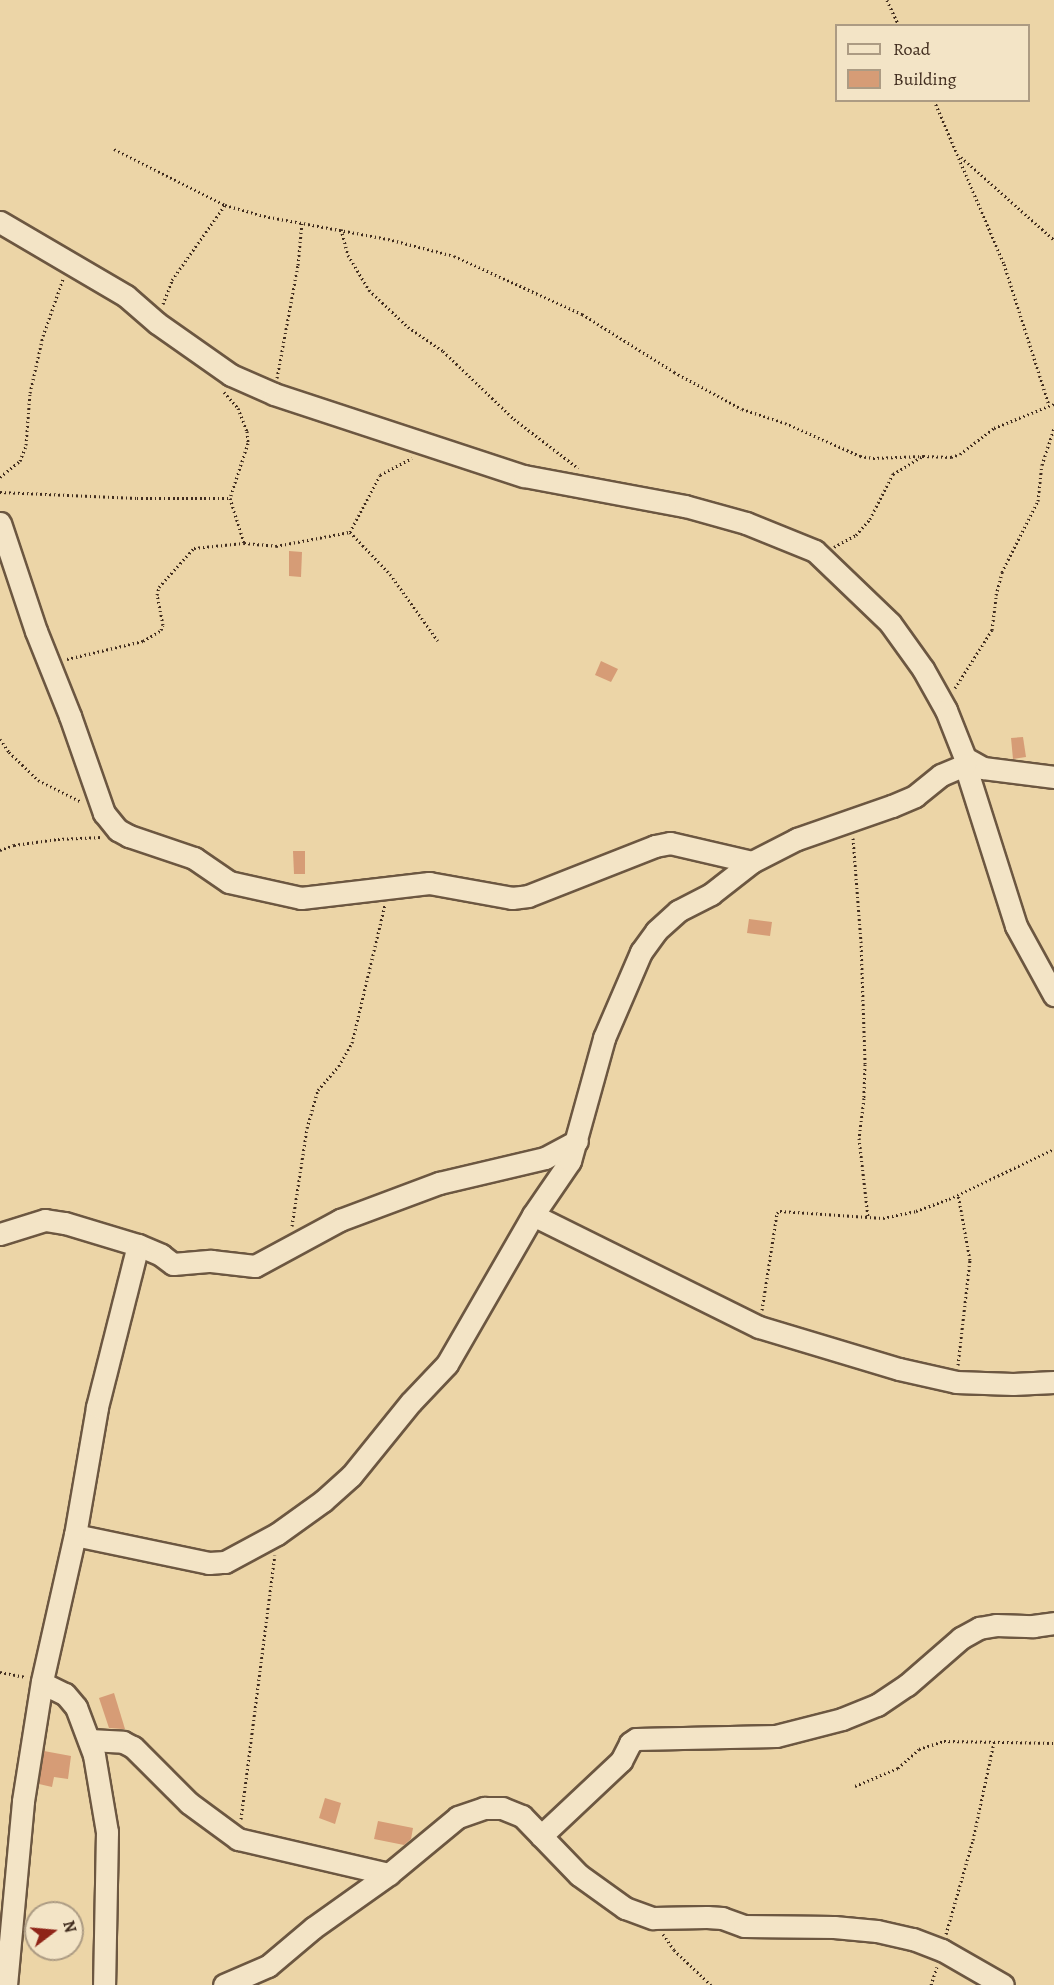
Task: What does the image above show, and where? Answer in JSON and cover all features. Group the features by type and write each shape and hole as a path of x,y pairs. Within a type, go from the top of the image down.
{"street":[{"path":"0,222 126,296 157,323 231,375 274,394 524,476 684,506 746,524 815,551 890,623 923,669 946,710 965,761 1017,926 1054,995"},
{"path":"0,523 36,631 104,813 118,830 129,836 194,858 229,882 301,898 429,883 512,898 655,846 670,843 752,862"},
{"path":"965,761 983,768 1054,777"},
{"path":"75,1535 209,1563 225,1562 277,1534 323,1501 351,1476 411,1402 447,1364 473,1323 489,1289 533,1215 570,1161 604,1038 641,952 656,931 678,911 711,894 752,862 797,839 852,821 915,796 941,775 965,761"},
{"path":"0,1234 45,1220 65,1223 138,1245 161,1255 173,1264 211,1261 255,1266 351,1215 439,1183 545,1158 577,1141"},
{"path":"533,1215 759,1327 899,1369 956,1382 1013,1384 1054,1382"},
{"path":"6,1985 22,1801 42,1682 75,1535 97,1407 138,1245"},
{"path":"541,1836 621,1761 630,1743 636,1739 776,1736 842,1719 877,1706 900,1690 961,1638 978,1628 996,1625 1032,1626 1054,1623"},
{"path":"42,1682 65,1695 76,1707 94,1755 107,1832 104,1985"},
{"path":"89,1740 123,1742 133,1747 189,1803 238,1839 390,1874"},
{"path":"224,1985 268,1966 313,1928 390,1874 458,1817 476,1810 502,1808 522,1816 579,1875 603,1894 625,1908 653,1918 706,1917 722,1918 744,1926 834,1927 877,1931 942,1950 1004,1985"}],"path":[{"path":"887,0 898,24"},
{"path":"114,149 225,205 454,256 582,314 674,372 742,410 785,423 860,456 873,459 951,457 960,454 994,428 1052,405 1004,264 935,102"},
{"path":"959,155 1054,240"},
{"path":"157,323 172,280 225,205"},
{"path":"274,394 298,265 302,223"},
{"path":"341,229 348,255 369,290 408,327 443,351 514,418 584,472"},
{"path":"0,477 20,461 26,445 30,393 43,336 69,261"},
{"path":"221,387 238,408 247,431 248,443 230,498 244,543"},
{"path":"946,710 964,669 992,630 996,595 1002,572 1038,501 1042,465 1054,428"},
{"path":"350,532 383,471 436,448"},
{"path":"815,551 830,550 856,535 870,519 893,474 923,456"},
{"path":"0,492 137,498 230,498"},
{"path":"49,664 143,641 161,630 163,625 157,595 159,587 191,551 204,546 244,543 276,546 350,532"},
{"path":"350,532 390,574 438,641"},
{"path":"0,739 9,752 38,780 104,813"},
{"path":"852,821 861,941 865,1064 859,1138 868,1217"},
{"path":"0,850 58,838 129,836"},
{"path":"288,1249 307,1128 318,1090 339,1066 352,1043 389,886"},
{"path":"759,1327 777,1213 783,1210 883,1218 916,1211 1054,1149"},
{"path":"956,1382 970,1260 958,1194"},
{"path":"238,1839 277,1534"},
{"path":"0,1672 42,1682"},
{"path":"855,1786 898,1768 920,1749 944,1741 1054,1743"},
{"path":"942,1950 973,1840 994,1742"},
{"path":"653,1918 674,1950 711,1985"}],"building":[{"path":"289,551 302,552 301,577 289,576"},
{"path":"601,661 618,669 611,682 595,675"},
{"path":"1023,737 1026,757 1013,759 1011,738"},
{"path":"293,851 305,851 305,874 294,874"},
{"path":"749,919 772,922 770,936 747,933"},
{"path":"114,1693 125,1729 109,1728 99,1698"},
{"path":"44,1751 71,1756 68,1779 54,1777 52,1787 39,1784"},
{"path":"325,1798 341,1803 335,1824 319,1818"},
{"path":"378,1821 413,1828 411,1839 404,1845 374,1839"}]}
